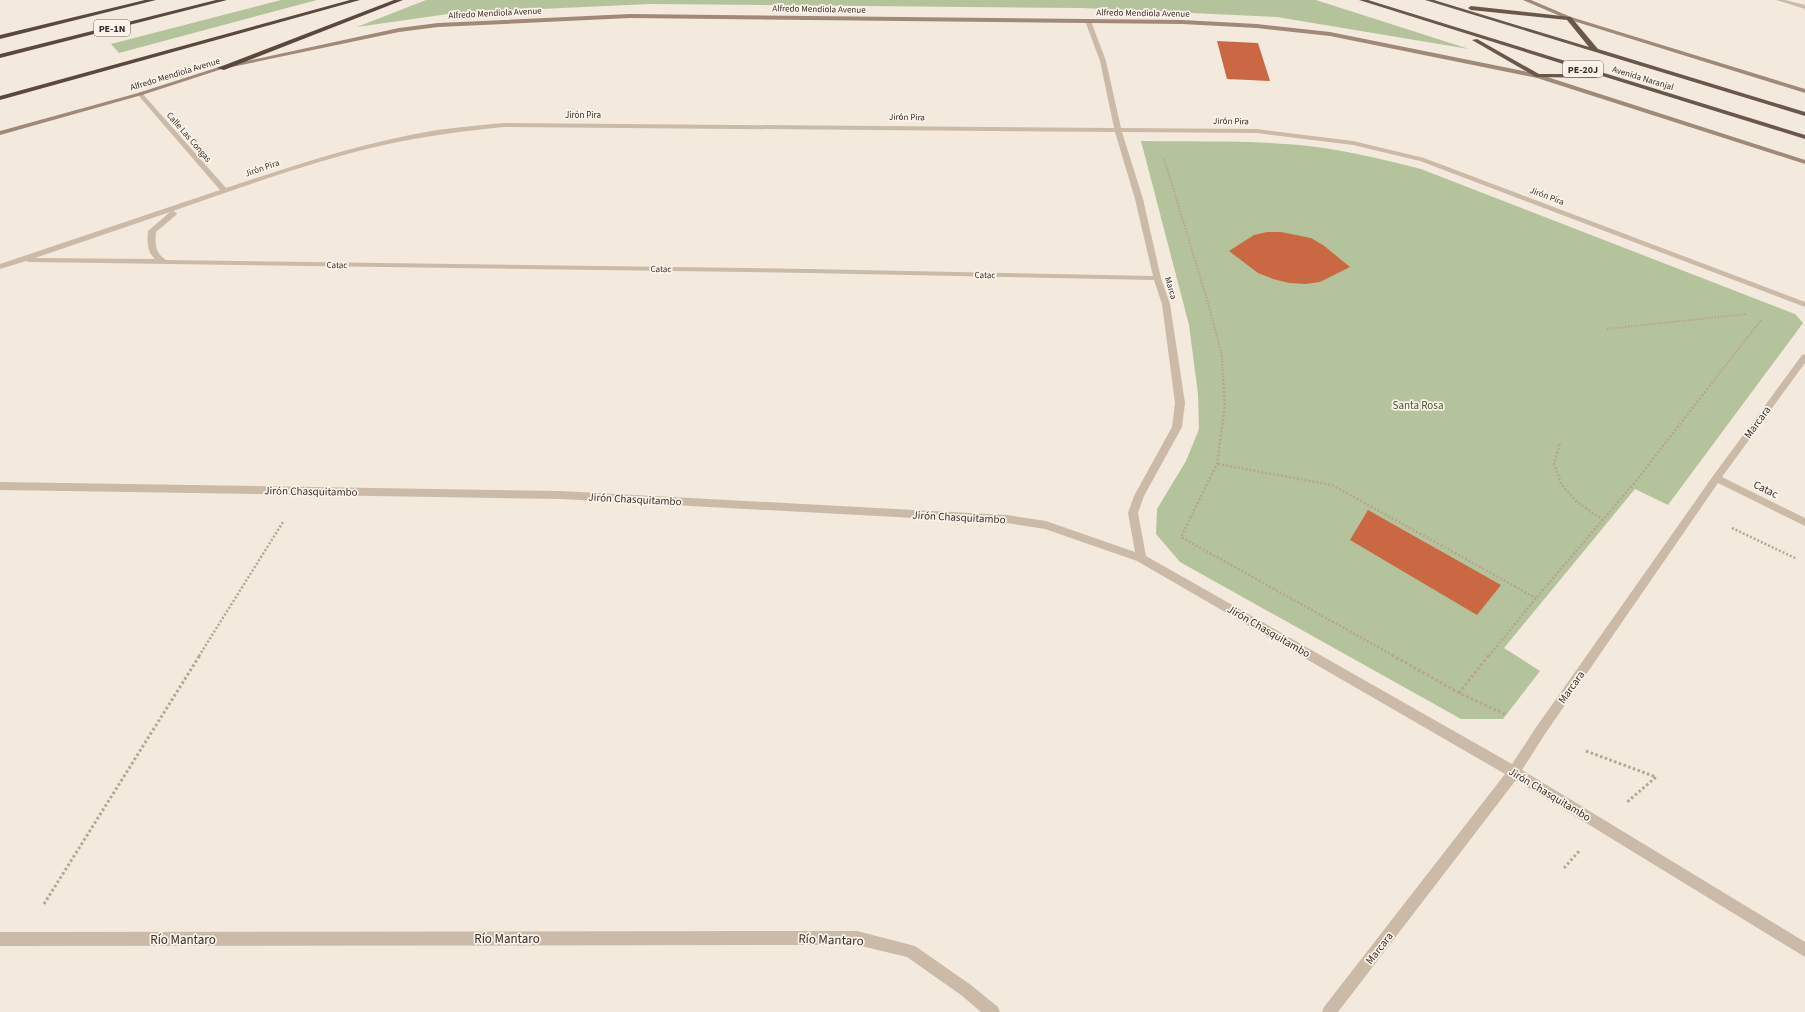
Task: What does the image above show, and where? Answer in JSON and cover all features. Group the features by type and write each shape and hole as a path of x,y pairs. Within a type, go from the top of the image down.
{"highway":[{"name":"PE-1N","path":"0,37 153,0"},
{"name":"PE-1N","path":"0,56 224,0"},
{"path":"0,98 357,0"},
{"path":"221,68 400,0"},
{"name":"Avenida Naranjal","path":"1362,0 1805,137"},
{"name":"Avenida Naranjal","path":"1428,0 1805,114"},
{"path":"1447,6 1568,18 1596,52"},
{"path":"1458,30 1538,76 1607,76"}],"main road":[{"path":"1526,0 1568,18 1805,91"},
{"name":"Alfredo Mendiola Avenue","path":"0,133 140,94 221,68 399,30 438,25 630,16 1182,22 1257,26 1330,34 1538,76"},
{"path":"1538,76 1805,162"}],"street":[{"path":"1779,0 1805,7"},
{"name":"Marca","path":"1088,21 1103,61 1118,129 1139,199 1157,278 1166,304 1180,403 1177,427 1138,496 1134,513 1141,558"},
{"name":"Calle Las Congas","path":"140,94 225,192"},
{"name":"Jirón Pira","path":"0,268 311,162 383,143 438,132 504,125 662,125 1257,131 1354,143 1422,159 1805,305"},
{"path":"165,262 156,257 151,244 152,231 164,219 183,206"},
{"name":"Catac","path":"21,260 809,271 1157,278"},
{"name":"Marcara","path":"1329,1012 1514,772 1541,730 1716,478 1805,357"},
{"name":"Catac","path":"1716,478 1805,522"},
{"name":"Jirón Chasquitambo","path":"0,486 561,495 1007,520 1046,525 1141,558 1514,772 1805,950"},
{"name":"Río Mantaro","path":"0,939 857,938 910,951 966,990 993,1012"}],"path":[{"path":"1607,329 1753,314"},
{"path":"1459,693 1536,598 1636,481 1763,318"},
{"path":"1560,444 1554,463 1561,484 1577,502 1603,520"},
{"path":"1218,464 1332,485 1536,598"},
{"path":"23,939 302,491"},
{"path":"1732,528 1796,559"},
{"path":"1181,537 1459,693 1507,715"},
{"path":"1586,751 1656,777 1622,806"},
{"path":"1564,868 1583,846"}],"green space":[{"path":"281,0 317,0 119,53 111,44"},
{"path":"426,0 1316,0 1469,49 1277,17 1082,8 650,4 455,13 357,27"},
{"name":"Santa Rosa","path":"1141,141 1240,142 1299,145 1346,152 1421,169 1795,314 1803,323 1668,505 1635,489 1504,648 1540,671 1503,719 1461,719 1180,562 1156,534 1157,509 1186,461 1199,429 1198,394 1189,325"}],"building":[{"path":"1217,41 1258,43 1270,81 1227,79"},
{"path":"1267,232 1281,232 1311,238 1323,245 1350,267 1320,282 1306,284 1289,283 1258,273 1229,251 1254,235"},
{"path":"1368,510 1501,585 1477,615 1350,540"}]}
